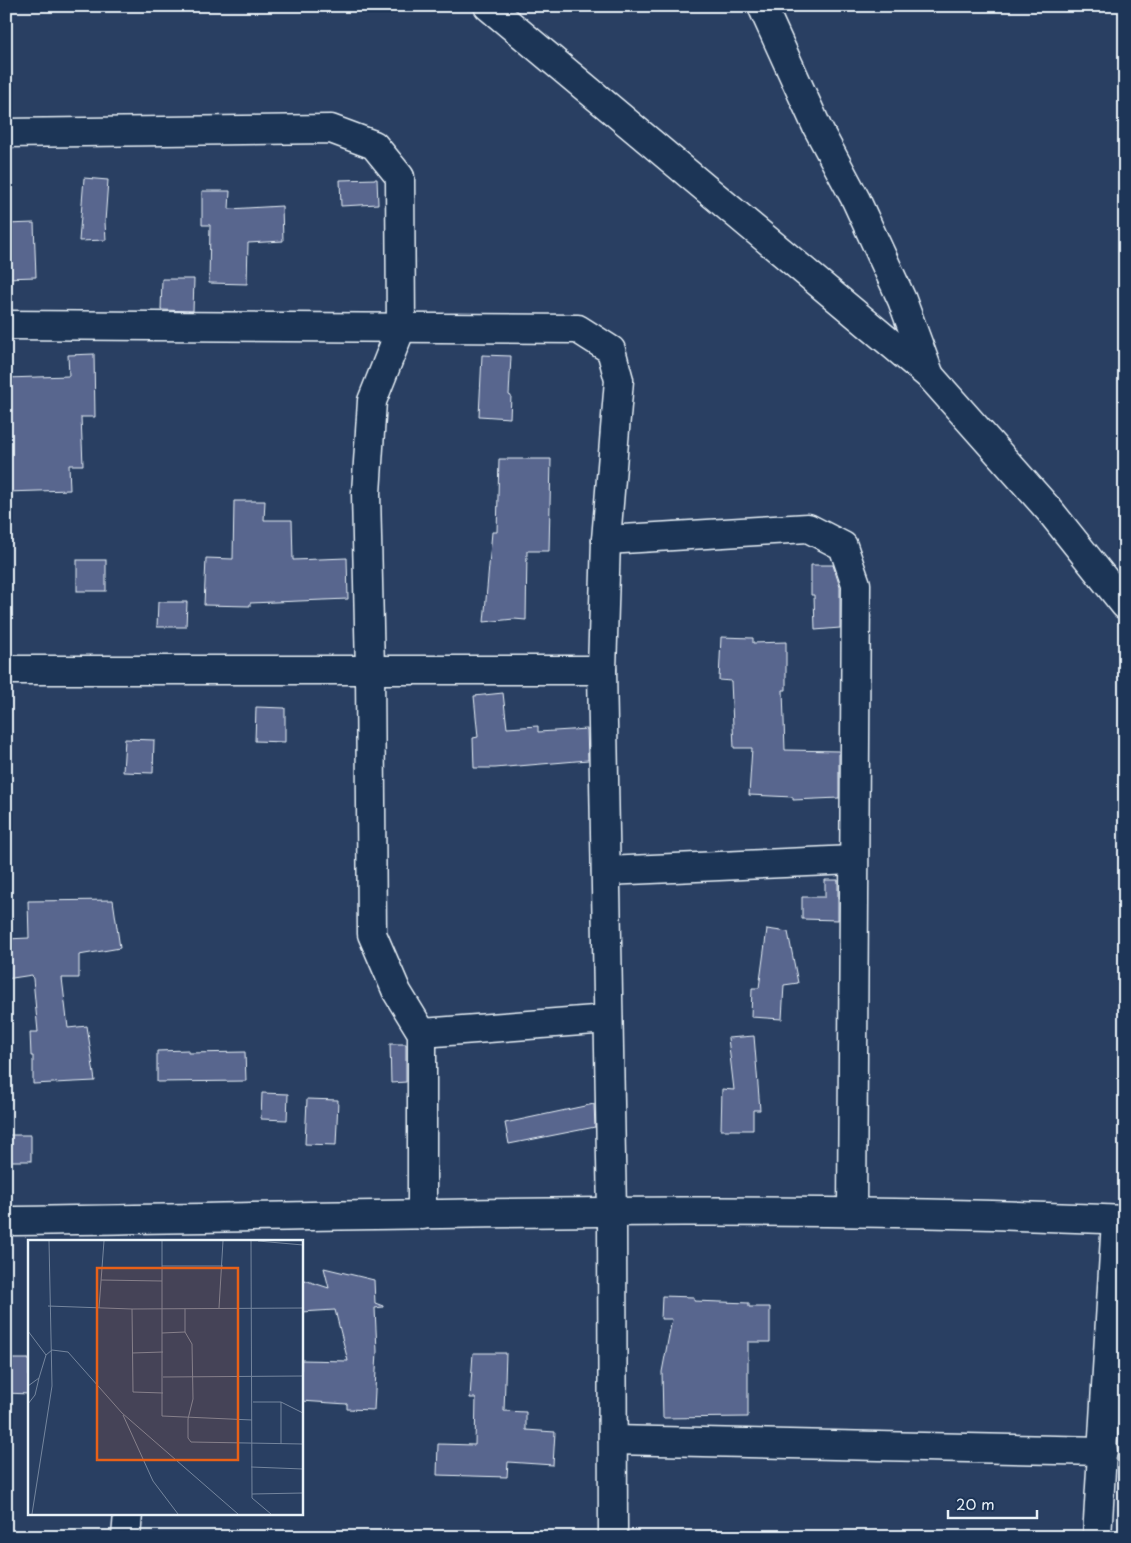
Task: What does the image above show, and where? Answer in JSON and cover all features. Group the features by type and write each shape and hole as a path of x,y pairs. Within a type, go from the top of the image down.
{"street":[{"path":"488,6 931,377 1050,511 1125,605"},
{"path":"762,6 816,127 856,200 902,300 931,377"},
{"path":"6,133 331,129 374,145 400,177 401,328 372,401 366,493 370,670 372,934 396,992 422,1033 422,1215"},
{"path":"6,325 578,329 611,350 618,380 606,540 602,670 612,1212 613,1537"},
{"path":"606,540 808,528 843,546 856,584 852,1212"},
{"path":"6,670 602,670"},
{"path":"606,871 853,860"},
{"path":"422,1033 608,1019"},
{"path":"6,1221 154,1230 422,1215 612,1212 852,1212 1120,1220 1097,1537"},
{"path":"613,1440 1103,1450"},
{"path":"126,1537 128,1516"}],"building":[{"path":"84,178 108,180 105,222 106,240 79,241"},
{"path":"377,179 378,204 341,206 340,180"},
{"path":"202,191 230,191 229,209 282,206 283,241 248,243 247,284 209,283 210,225 202,225"},
{"path":"34,223 36,277 6,278 6,224"},
{"path":"162,279 194,279 193,311 161,310"},
{"path":"94,354 95,417 81,417 83,465 69,465 70,490 6,492 6,378 69,376 68,355"},
{"path":"482,355 511,356 510,418 479,416"},
{"path":"499,459 551,459 549,551 527,551 526,620 514,619 484,622 492,532 497,532"},
{"path":"234,501 265,501 264,520 292,520 293,560 347,558 348,599 250,603 250,606 204,605 206,558 233,559"},
{"path":"77,560 106,560 106,591 77,591"},
{"path":"811,565 833,565 840,587 840,628 815,630 814,595 811,595"},
{"path":"158,602 187,602 186,627 157,627"},
{"path":"721,637 753,638 753,643 786,642 786,690 783,690 785,750 839,751 839,798 793,800 793,797 749,795 752,748 734,748 731,681 719,680"},
{"path":"503,693 507,728 538,726 538,732 587,729 588,760 474,768 473,738 478,737 474,696"},
{"path":"256,707 285,708 285,742 255,741"},
{"path":"125,739 154,740 153,773 123,772"},
{"path":"825,880 838,880 838,920 802,919 802,897 825,897"},
{"path":"113,900 120,948 79,955 79,978 62,978 68,1028 87,1026 95,1081 33,1084 33,1056 31,1056 30,1032 38,1032 33,979 32,975 6,979 6,939 29,938 28,901"},
{"path":"767,929 788,932 798,983 784,985 782,1019 751,1017 752,988 759,988"},
{"path":"754,1036 760,1110 753,1110 753,1130 721,1130 722,1089 734,1090 728,1038"},
{"path":"390,1044 406,1044 406,1082 391,1083"},
{"path":"188,1050 188,1053 245,1052 246,1081 157,1082 157,1051"},
{"path":"262,1093 288,1094 287,1120 261,1119"},
{"path":"307,1099 338,1100 336,1145 305,1144"},
{"path":"594,1104 595,1127 509,1144 505,1123"},
{"path":"6,1135 31,1135 31,1161 6,1161"},
{"path":"324,1268 374,1280 375,1303 383,1307 375,1308 377,1351 374,1410 347,1409 347,1404 302,1401 302,1360 348,1361 335,1310 302,1312 302,1279 329,1288"},
{"path":"662,1296 694,1297 694,1301 749,1303 749,1307 770,1307 770,1342 748,1342 748,1417 663,1418 662,1372 672,1319 661,1319"},
{"path":"473,1353 506,1353 504,1411 526,1412 526,1430 555,1432 553,1465 508,1462 507,1477 437,1475 438,1444 475,1445 476,1398 470,1398"},
{"path":"6,1359 28,1359 28,1394 6,1393"}]}
